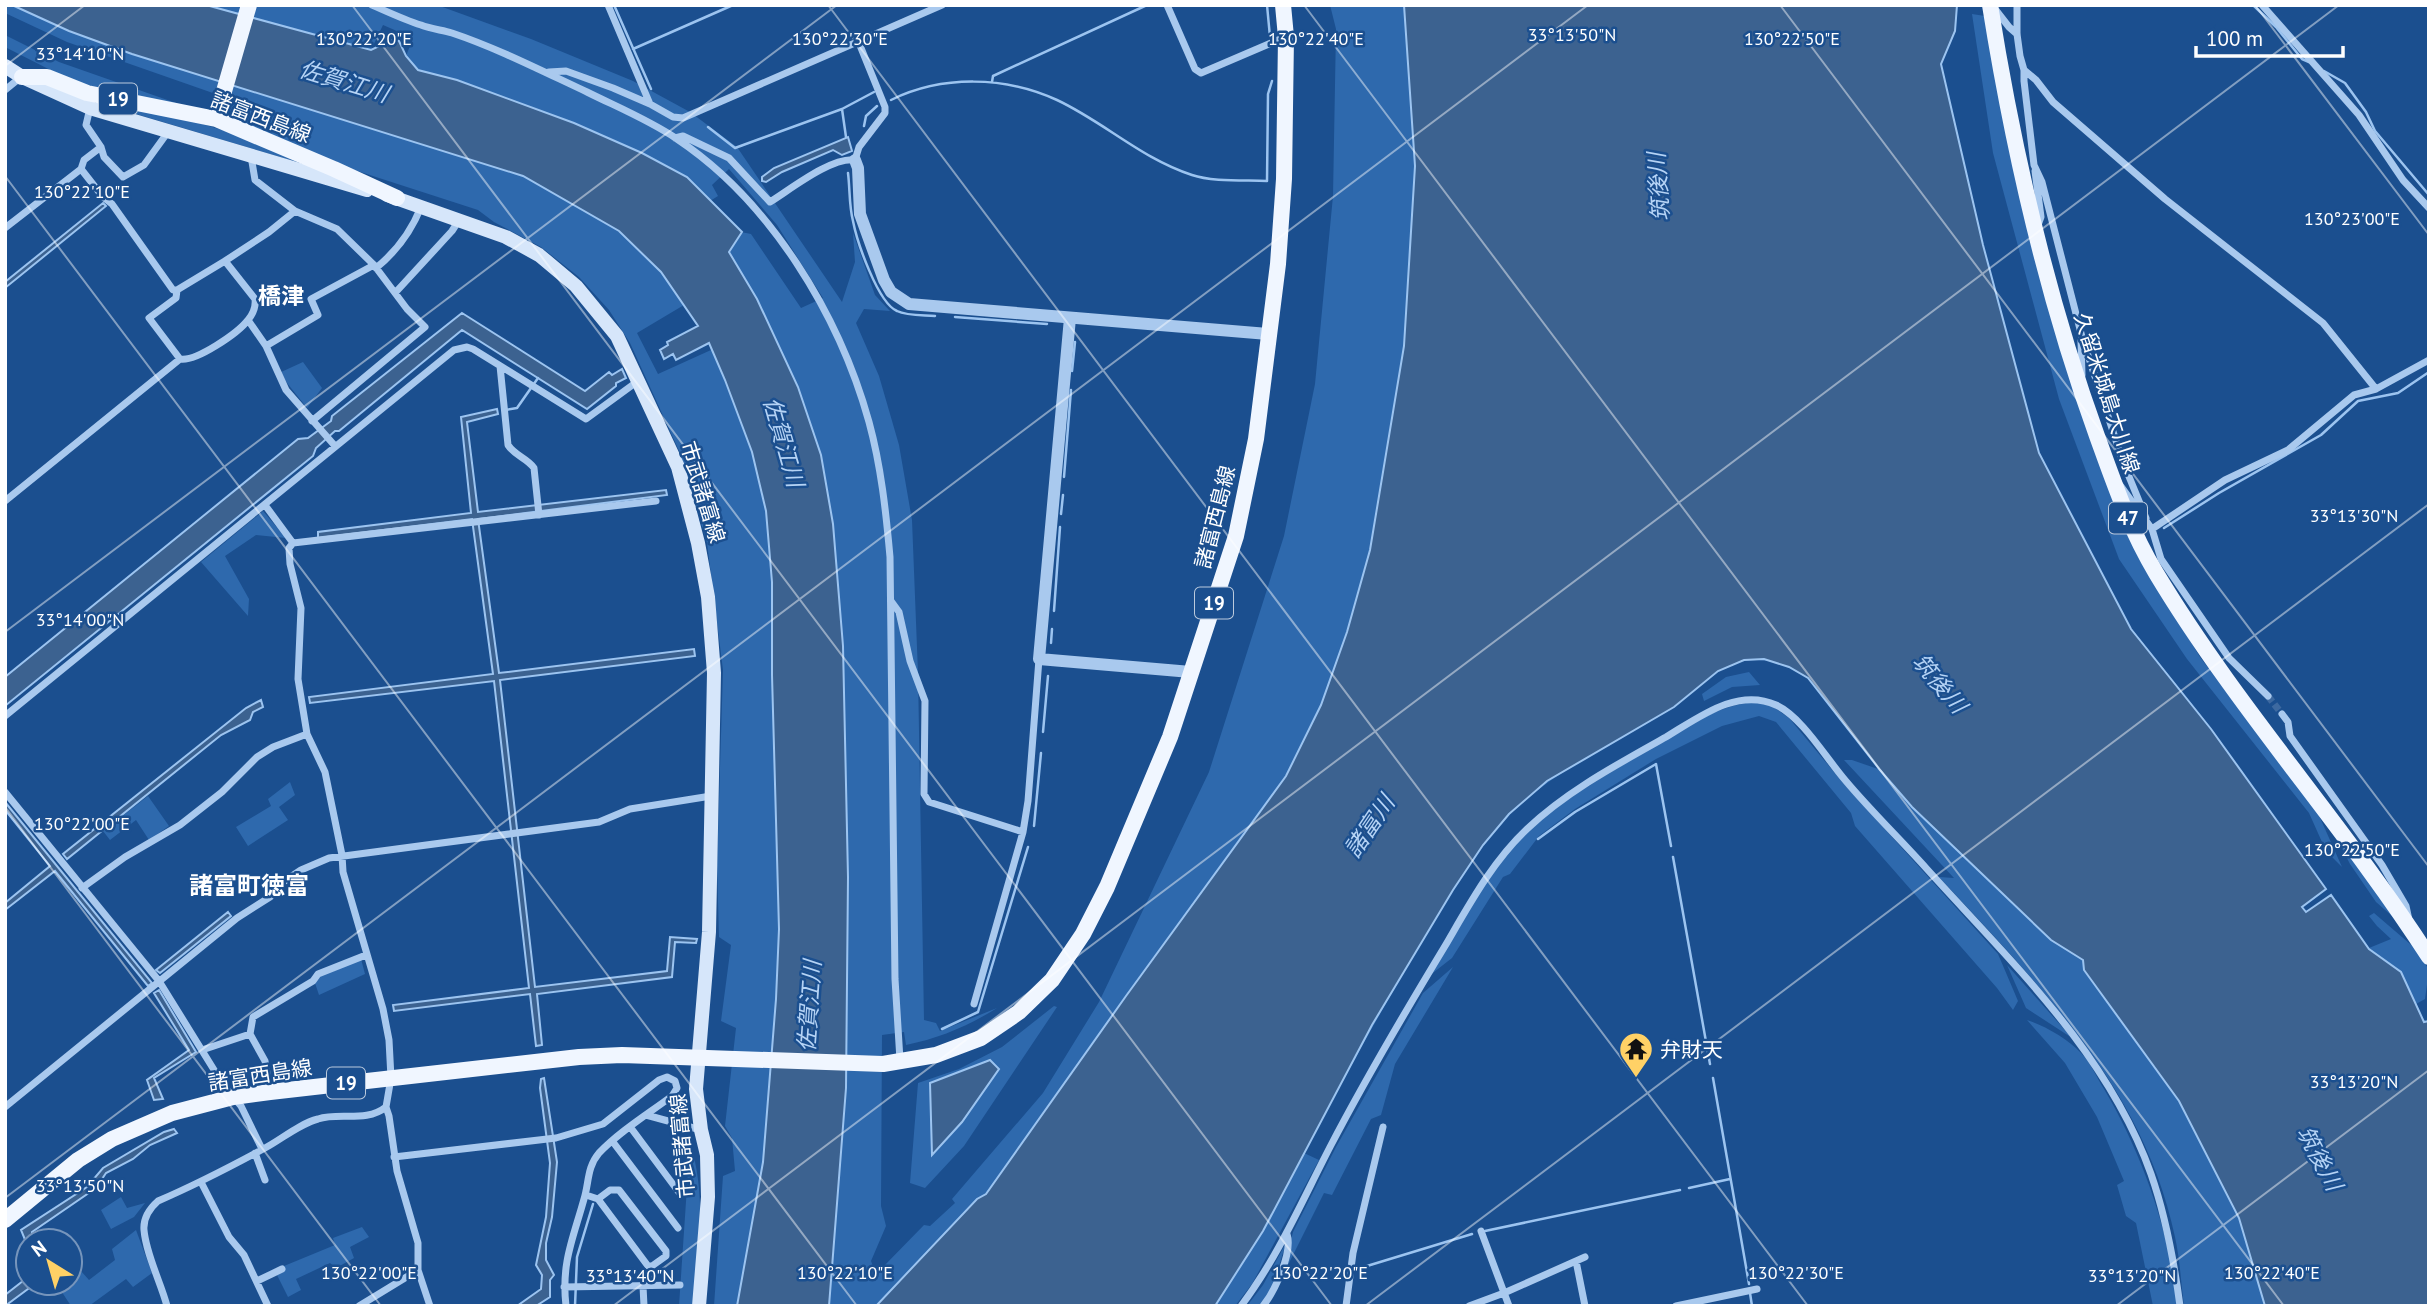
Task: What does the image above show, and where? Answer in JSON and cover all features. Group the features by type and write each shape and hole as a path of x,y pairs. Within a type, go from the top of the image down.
{"main road":[{"path":"216,119 248,5"},
{"name":"諸富西島線","path":"5,1220 78,1160 112,1139 172,1113 233,1097 579,1057 699,1056 883,1064 936,1055 981,1038 1018,1012 1052,980 1083,934 1107,887 1170,737 1236,536 1256,439 1278,264 1284,179 1286,37 1283,5"},
{"name":"久留米城島大川線","path":"1991,5 2016,150 2036,229 2079,386 2127,515 2155,571 2210,658 2385,890 2429,957"},
{"name":"市武諸富線","path":"5,66 22,77 90,108 397,198 506,237 539,255 576,286 617,336 678,467 698,543 708,597 714,673 709,932 696,1089 707,1155 709,1197 699,1306"},
{"name":"諸富西島線","path":"22,77 47,77 87,93 216,119 397,198"}],"street":[{"path":"372,5 422,26 452,33 547,72 675,138 720,171 770,226 816,298 847,358 869,423 888,531 895,965 900,1061"},
{"path":"608,5 650,104"},
{"path":"547,72 566,71 613,88 673,117 683,118 943,5"},
{"path":"1167,5 1195,69 1201,73 1286,37"},
{"path":"1991,5 2017,34"},
{"path":"2017,5 2017,34 2024,70 2041,217 2036,229"},
{"path":"2262,5 2359,115 2403,180 2429,208"},
{"path":"859,43 885,107 885,113 859,147 855,159 858,168 860,214 884,280 900,300 909,304 1268,334"},
{"path":"2024,70 2036,80 2053,102 2165,199 2323,323 2376,389"},
{"path":"5,90 22,77"},
{"path":"90,108 86,125 101,147 104,157 124,177 144,165 169,131"},
{"path":"675,138 683,136 729,158 770,202 825,168 845,159 855,159"},
{"path":"5,228 81,169 84,160 101,147"},
{"path":"251,156 255,180 295,211 337,229 375,266 425,327 313,422"},
{"path":"2034,165 2042,182 2082,337 2123,462 2152,529 2161,559 2229,658 2268,696"},
{"path":"81,169 112,204 173,290 225,261 295,211"},
{"path":"266,346 318,315 311,299 390,256 412,229 421,207"},
{"path":"395,293 452,232 459,220"},
{"path":"177,290 176,298 149,318 180,359 188,360 197,357 248,320 256,307 255,299 225,261"},
{"path":"974,1004 1023,832 1028,801 1070,318"},
{"path":"248,320 266,346 286,390 332,443"},
{"path":"2079,386 2082,374 2082,337"},
{"path":"5,716 265,505 332,443 454,350 467,346 586,419 638,381"},
{"path":"5,501 180,359"},
{"path":"2152,529 2225,480 2288,450 2354,395 2376,389 2429,360"},
{"path":"500,366 508,445 512,452 531,463 534,468 538,514"},
{"path":"2114,481 2123,487 2146,518"},
{"path":"430,1306 418,1270 418,1243 394,1157 386,1107 391,1078 389,1040 383,1009 343,872 326,772 307,734 298,679 301,608 290,564 289,548 293,543 656,501"},
{"path":"265,505 293,543"},
{"path":"891,601 899,612 911,661 925,701 924,794 929,802 1023,832"},
{"path":"1039,659 1191,672"},
{"path":"1241,1306 1287,1234 1330,1146 1381,1053 1473,898 1511,845 1576,790 1725,705 1754,699 1774,704 1792,717 1847,782 2052,1007 2084,1049 2120,1107 2150,1173 2168,1235 2180,1306"},
{"path":"2282,714 2288,722 2290,736 2382,865 2406,906 2411,929"},
{"path":"82,888 125,857 180,825 222,792 257,757 273,747 307,734"},
{"path":"5,792 159,981 202,1051 241,1106 259,1151 265,1180"},
{"path":"5,1107 237,918 270,897 280,884 329,858 599,822 630,809 711,796"},
{"path":"270,1092 265,1062 250,1034 254,1017 313,981 318,974 366,955"},
{"path":"202,1051 250,1034"},
{"path":"394,1157 556,1138 603,1124 659,1080 667,1077 675,1081 677,1088 672,1096 612,1142 598,1155 590,1168 586,1195 564,1270 568,1287 566,1306"},
{"path":"167,1306 144,1230 150,1208 158,1201 201,1182 309,1122 321,1118 379,1113 386,1107"},
{"path":"646,1115 701,1130"},
{"path":"1346,1306 1353,1253 1382,1127"},
{"path":"631,1128 681,1195"},
{"path":"612,1142 678,1228"},
{"path":"201,1182 229,1237 244,1255 268,1306"},
{"path":"586,1195 598,1199 648,1266 666,1256 666,1251 619,1190 610,1190 598,1199"},
{"path":"1480,1231 1509,1306"},
{"path":"1264,1306 1276,1289 1290,1243 1287,1234"},
{"path":"1469,1306 1585,1257"},
{"path":"1576,1262 1585,1306"},
{"path":"257,1281 282,1269"},
{"path":"359,1306 418,1270"},
{"path":"568,1287 680,1285"},
{"path":"643,1286 644,1306"},
{"path":"1676,1306 1757,1289"}],"shaded area":[{"path":"5,5 12,5 69,31 132,54 523,176 619,231 661,272 684,305 637,333 658,374 711,350 709,343 724,348 785,536 786,933 764,1306 714,1306 723,1176 735,1171 732,1138 725,1126 736,1028 721,1021 731,945 719,937 717,866 723,670 707,543 680,453 630,343 609,310 579,277 541,247 494,222 478,210 342,166 240,123 229,109 230,99 67,42 5,13"},
{"path":"206,5 437,5 531,39 633,81 690,112 737,147 842,302 855,262 853,233 875,295 890,311 864,309 856,323 879,376 899,445 912,520 918,673 924,1020 936,1023 940,1031 997,1008 953,1031 906,1045 904,1032 882,1035 881,1206 886,1226 871,1261 874,1269 883,1267 924,1225 930,1226 955,1203 952,1199 1043,1093 1099,1002 1209,772 1284,536 1315,384 1333,196 1336,29 1330,5 1438,5 1438,225 1368,590 1294,781 999,1187 886,1306 823,1306 809,464 574,123 457,80 418,70 406,56 413,38 383,25 371,50","holes":["729,169 777,225 823,298 801,308 751,234 741,232 710,201 718,196 712,185"]},
{"path":"1972,14 1985,16 2030,231 2151,576 2200,657 2317,811 2342,867 2326,851 2309,813 2187,659 2119,559 2059,399 1993,153"},
{"path":"5,35 59,62 196,110 82,86 5,47"},
{"path":"96,102 175,116 253,139 320,169"},
{"path":"303,362 322,388 307,408 279,373"},
{"path":"263,511 286,538 256,535 225,556 249,599 248,616 201,562"},
{"path":"1756,651 1821,675 2080,952 2229,1175 2275,1306 2184,1306 2177,1246 2160,1183 2139,1133 2113,1086 2049,999 1939,877 1954,878 1844,760 1878,769 1818,688 1807,678 1783,665 1757,660 1743,661 1717,672 1677,704 1549,782 1529,796 1498,825 1456,884 1319,1125 1304,1153 1319,1160 1252,1284 1235,1306 1205,1306 1496,810 1708,671"},
{"path":"1749,672 1760,685 1732,687 1704,701 1702,694 1726,677"},
{"path":"1755,702 1772,706 1789,718 1844,784 1998,954 2018,1001 2013,1010 1997,988 1855,826 1851,813 1776,722 1759,716 1722,726 1656,759 1575,809 1539,836 1510,874 1503,877 1452,958 1429,976 1503,859 1547,815 1576,794 1689,725 1727,708"},
{"path":"290,782 295,795 279,807 288,820 248,846 236,827 271,806 268,799"},
{"path":"148,796 169,826 149,840 136,820 110,840 103,831"},
{"path":"2335,835 2400,923 2376,902 2350,864"},
{"path":"2331,895 2369,948 2391,939 2369,916 2374,913 2416,949 2429,970 2425,999 2416,1004 2424,1022 2429,1021 2419,1031"},
{"path":"361,959 365,974 319,995 315,983 320,976"},
{"path":"2007,965 2072,1038 2026,1008"},
{"path":"1453,967 1395,1064 1381,1115 1371,1119 1332,1195 1324,1193 1282,1277 1293,1232 1336,1147 1423,993"},
{"path":"1054,1006 1057,1007 964,1146 925,1188 910,1183 918,1083 959,1069 1002,1047"},
{"path":"2027,1020 2056,1034 2081,1053 2118,1113 2142,1166 2161,1222 2174,1279 2177,1306 2153,1306 2136,1223 2126,1216 2117,1185 2124,1181 2097,1117 2065,1063"},
{"path":"690,1142 700,1203 699,1243 693,1306 679,1306"},
{"path":"121,1197 127,1208 145,1203 134,1217 111,1229 101,1210"},
{"path":"362,1227 369,1237 350,1247 354,1258 336,1268 330,1263 296,1279 301,1290 288,1297 277,1275 285,1271 284,1266 335,1245 333,1238"},
{"path":"136,1230 152,1273 133,1287 126,1279 89,1306 71,1306 65,1297 84,1297 84,1274 89,1280 115,1260 112,1249"},
{"path":"1286,1243 1271,1292 1260,1306 1247,1306 1263,1285"}],"water":[{"name":"佐賀江川","path":"12,5 206,5 371,50 394,39 399,41 406,56 418,70 457,80 574,123 642,153 687,177 742,232 729,252 757,299 798,387 821,455 833,524 843,646 848,877 846,1088 829,1306 737,1306 763,1162 776,999 779,929 772,582 766,511 752,452 709,343 676,360 673,354 664,359 660,350 668,345 667,342 698,326 661,272 619,231 523,176 132,54 69,31"},
{"path":"1404,5 1957,5 1955,31 1941,64 1983,245 2039,453 2131,629 2211,729 2326,889 2302,907 2306,912 2331,895 2369,949 2401,972 2424,1022 2429,1021 2429,1306 2265,1306 2239,1218 2179,1101 2084,970 2083,960 2051,940 1912,807 1808,678 1789,667 1764,659 1744,660 1718,671 1674,707 1547,781 1509,814 1483,845 1453,890 1372,1025 1263,1231 1215,1306 876,1306 977,1199 986,1194 1286,776 1321,705 1347,632 1370,550 1404,346 1415,166"},
{"path":"848,137 852,151 842,155 833,150 782,172 766,182 762,181 762,177 774,168"},
{"path":"103,203 106,206 5,288 5,282"},
{"path":"462,313 585,391 609,372 612,375 622,369 626,378 616,383 616,386 587,409 462,330 339,431 335,431 316,448 313,456 5,706 5,677 298,439 308,438 331,421 332,416"},
{"path":"497,409 498,414 467,422 478,512 666,490 667,495 478,519 499,673 694,649 695,656 500,680 535,987 667,971 670,937 697,939 696,943 675,942 672,977 537,994 542,1045 536,1046 530,994 394,1011 393,1005 529,988 494,681 310,703 309,697 493,674 472,519 318,538 318,532 471,513 461,417"},
{"path":"261,700 263,707 253,712 250,720 221,735 67,859 63,854 246,708"},
{"path":"5,802 152,983 148,986 55,871 5,910 5,903 50,866 5,810"},
{"path":"228,912 231,916 160,973 156,970"},
{"path":"159,990 196,1052 154,1078 163,1099 154,1100 147,1080 189,1050 154,993"},
{"path":"990,1060 999,1069 962,1122 932,1155 930,1083"},
{"path":"544,1078 557,1162 552,1217 546,1243 546,1260 554,1275 550,1280 550,1297 536,1306 517,1306 541,1289 542,1275 536,1265 546,1217 550,1163 540,1088 541,1079"},
{"path":"174,1129 177,1133 150,1145 133,1159 106,1173 96,1188 39,1227 26,1227 87,1187 103,1168 164,1132"},
{"path":"14,1288 14,1297 17,1297 5,1306 5,1295"}],"waterway":[{"path":"614,5 651,89"},
{"path":"633,49 733,5"},
{"path":"992,82 993,76 1147,5"},
{"path":"1267,5 1270,37"},
{"path":"2253,5 2276,27 2302,59 2309,62"},
{"path":"2324,71 2345,83 2366,112 2375,131 2429,195"},
{"path":"891,100 931,86 952,83 1016,86 1057,100 1156,160 1192,175 1219,180 1267,181 1268,94 1272,81"},
{"path":"846,137 842,109 874,92"},
{"path":"864,126 866,116 877,106"},
{"path":"708,127 735,148 842,109"},
{"path":"848,173 855,231 869,271 883,297 901,313 935,316"},
{"path":"955,317 1047,324"},
{"path":"1072,371 1075,342"},
{"path":"2164,528 2321,435 2358,401 2398,393 2429,372"},
{"path":"505,410 517,408 538,378"},
{"path":"1064,477 1071,390"},
{"path":"1061,514 1063,495"},
{"path":"1054,611 1060,527"},
{"path":"1051,643 1052,629"},
{"path":"1043,732 1048,676"},
{"path":"1034,826 1041,753"},
{"path":"1538,839 1575,812 1656,764 1671,846"},
{"path":"942,1029 978,1012 1028,847"},
{"path":"1673,857 1710,1064"},
{"path":"1713,1078 1749,1284"},
{"path":"1689,1188 1730,1179"},
{"path":"1485,1231 1680,1190"},
{"path":"575,1306 577,1257 593,1204"},
{"path":"1367,1266 1472,1234"},
{"path":"1750,1293 1752,1306"}],"tunnel":[{"path":"2268,696 2282,714"}],"place":[{"name":"弁財天","path":"1636,1079"}],"district":[{"name":"橋津","path":"281,295"},
{"name":"諸富町徳富","path":"249,885"}],"water label":[{"name":"筑後川","path":"1658,187"},
{"name":"筑後川","path":"1940,683"},
{"name":"諸富川","path":"1369,826"},
{"name":"筑後川","path":"2320,1158"}]}
